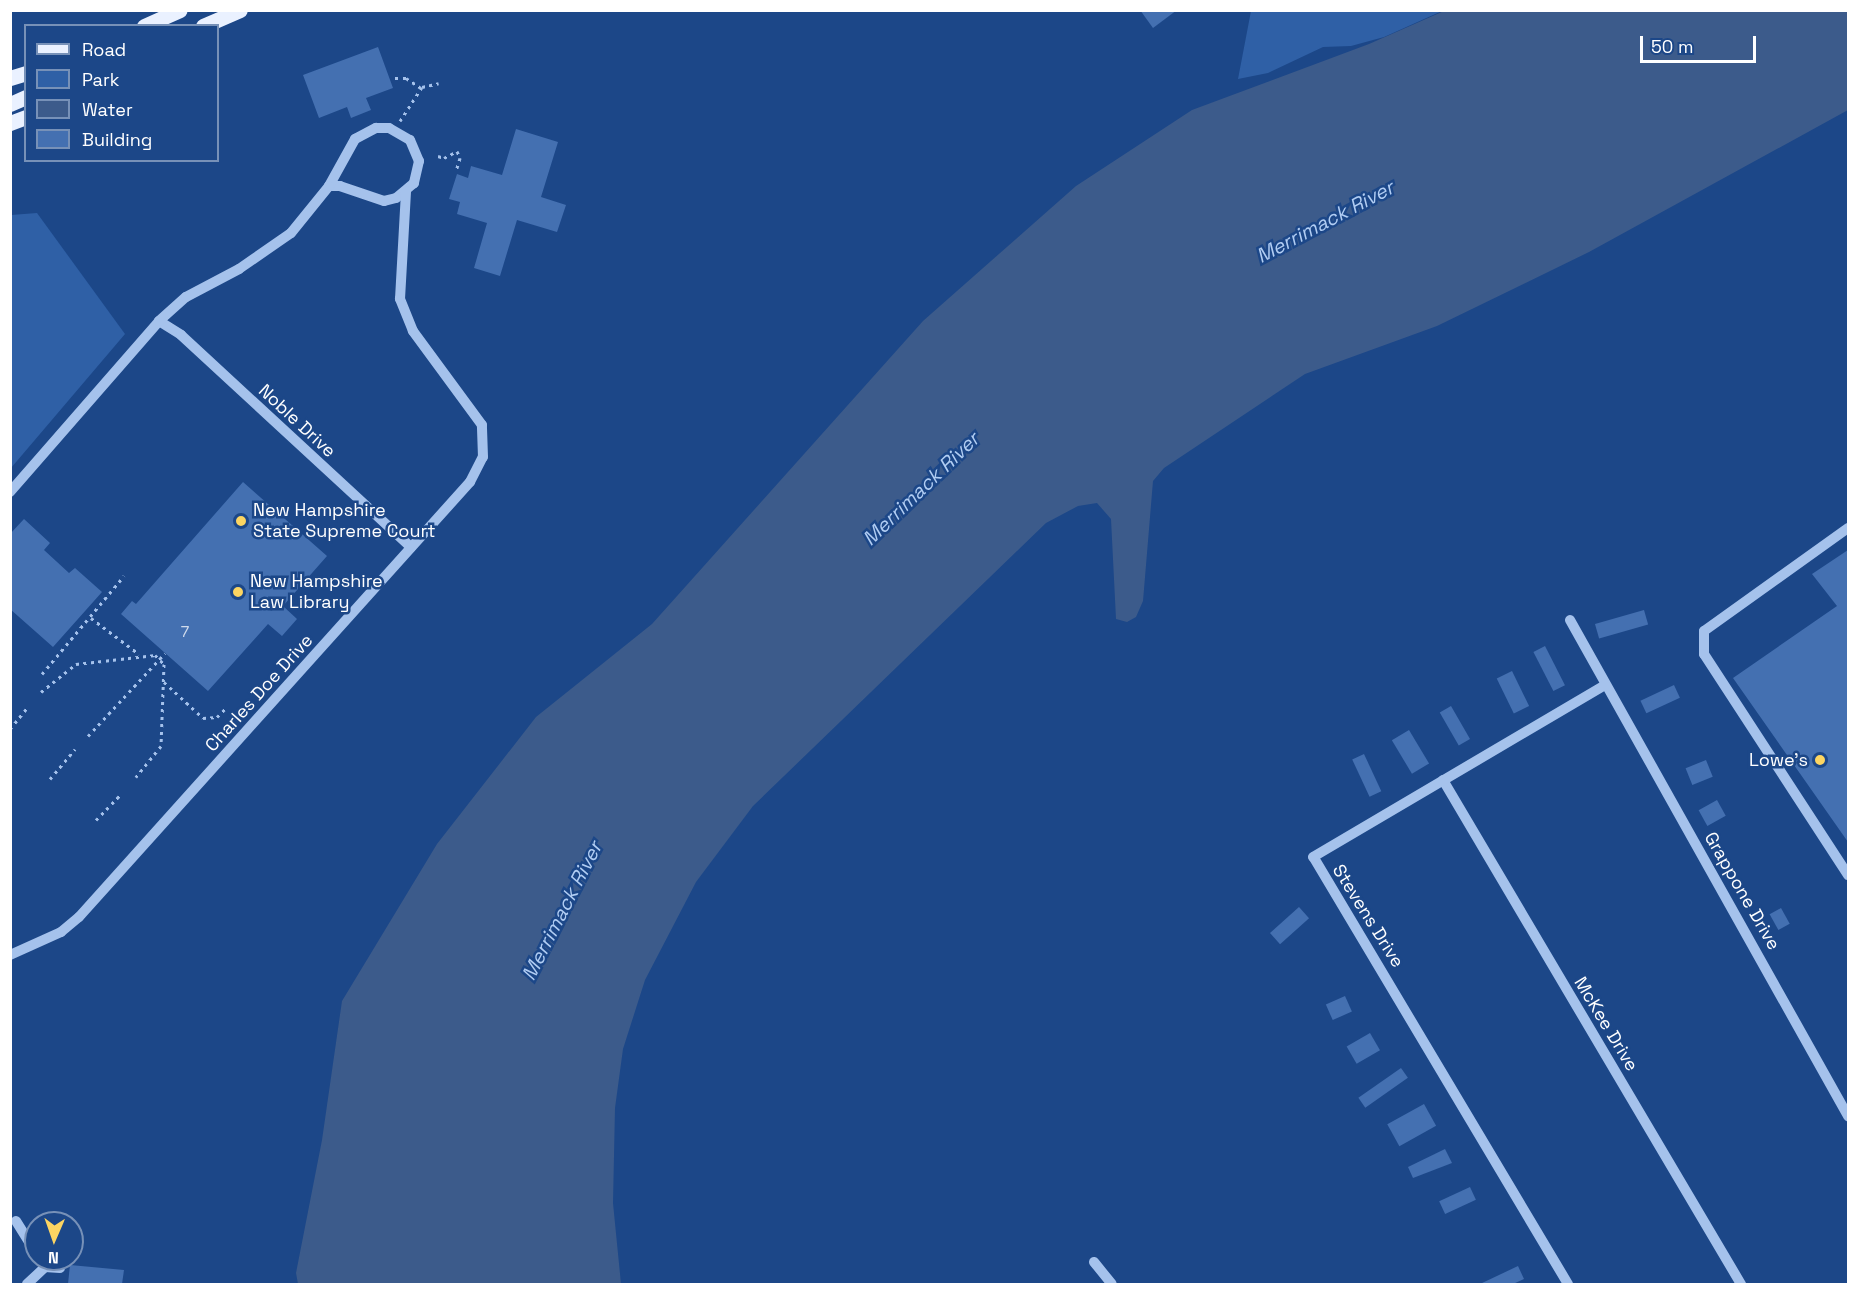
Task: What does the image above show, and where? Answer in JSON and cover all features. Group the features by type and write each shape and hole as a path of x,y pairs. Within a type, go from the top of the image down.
{"main road":[{"path":"148,24 180,10"},
{"path":"208,24 240,10"}],"street":[{"name":"Charles Doe Drive","path":"10,492 159,321 186,297 239,269 291,233 329,186 355,139 370,129 388,128 405,136 416,150 418,172 406,191 400,299 413,331 482,426 483,457 470,482 79,917 61,932 10,955"},
{"path":"329,186 340,186 384,201 406,191"},
{"name":"Noble Drive","path":"159,321 181,335 411,547"},
{"path":"1848,528 1704,631 1704,654 1848,875"},
{"name":"Grappone Drive","path":"1570,621 1848,1116"},
{"name":"Stevens Drive","path":"1568,1284 1313,857 1605,685"},
{"name":"McKee Drive","path":"1443,780 1742,1284"},
{"path":"16,1221 24,1234"},
{"path":"1094,1262 1112,1284"},
{"path":"27,1284 36,1271"}],"path":[{"path":"395,78 406,78 421,88"},
{"path":"398,124 421,88 439,84"},
{"path":"438,156 444,158 457,151 460,158 456,171"},
{"path":"42,674 124,576"},
{"path":"91,618 139,654"},
{"path":"88,736 165,653"},
{"path":"41,692 76,664 139,654 154,655 159,659 164,664 161,746 136,777"},
{"path":"164,682 203,718 217,717 225,709"},
{"path":"10,729 28,708"},
{"path":"50,779 75,750"},
{"path":"96,820 122,794"}],"green space":[{"path":"1251,11 1442,11 1384,37 1351,46 1323,47 1268,73 1238,79"},
{"path":"37,213 125,334 11,468 11,215"}],"water":[{"name":"Merrimack River","path":"1444,11 1848,11 1848,110 1589,252 1437,326 1305,374 1164,468 1153,481 1143,601 1136,617 1127,622 1116,619 1111,519 1097,503 1078,506 1046,523 753,806 696,882 645,980 623,1049 615,1108 613,1203 621,1284 298,1284 296,1273 322,1140 342,1001 437,844 536,717 652,624 923,321 1076,186 1192,110 1369,44"}],"building":[{"path":"1140,10 1177,10 1153,28"},
{"path":"378,47 393,88 366,98 371,110 351,118 347,107 319,118 303,75"},
{"path":"516,129 558,142 541,197 566,205 557,232 517,220 500,276 474,268 487,223 457,214 460,202 449,199 457,174 468,178 471,166 502,175"},
{"path":"243,482 327,556 283,606 297,619 282,636 268,624 208,691 121,614 132,601 136,604"},
{"path":"24,519 50,543 44,550 69,573 75,568 102,592 53,647 10,609 10,534"},
{"name":"Lowe's","path":"1848,550 1848,842 1733,678 1837,606 1812,574"},
{"path":"1644,610 1648,624 1599,638 1595,624"},
{"path":"1545,646 1565,685 1553,691 1533,652"},
{"path":"1512,671 1529,706 1514,714 1497,678"},
{"path":"1674,685 1680,698 1646,713 1640,701"},
{"path":"1451,706 1470,739 1459,745 1440,712"},
{"path":"1409,730 1429,763 1412,774 1392,740"},
{"path":"1364,754 1381,791 1370,797 1352,759"},
{"path":"1706,760 1713,777 1692,785 1686,768"},
{"path":"1717,800 1726,816 1707,826 1699,810"},
{"path":"1299,907 1309,918 1280,944 1270,933"},
{"path":"1781,908 1790,924 1778,930 1770,914"},
{"path":"1345,996 1352,1012 1333,1020 1326,1005"},
{"path":"1370,1033 1380,1050 1357,1064 1347,1046"},
{"path":"1401,1068 1408,1078 1365,1108 1358,1098"},
{"path":"1424,1104 1436,1126 1399,1146 1387,1124"},
{"path":"1445,1149 1452,1163 1413,1178 1408,1167"},
{"path":"1470,1187 1476,1200 1445,1214 1439,1201"},
{"path":"84,1266 124,1270 122,1284 68,1284 69,1271 84,1271"},
{"path":"1518,1266 1524,1279 1513,1284 1480,1284"}],"place":[{"name":"New Hampshire State Supreme Court","path":"241,521"},
{"name":"New Hampshire Law Library","path":"238,592"},
{"name":"Lowe's","path":"1820,760"}]}
